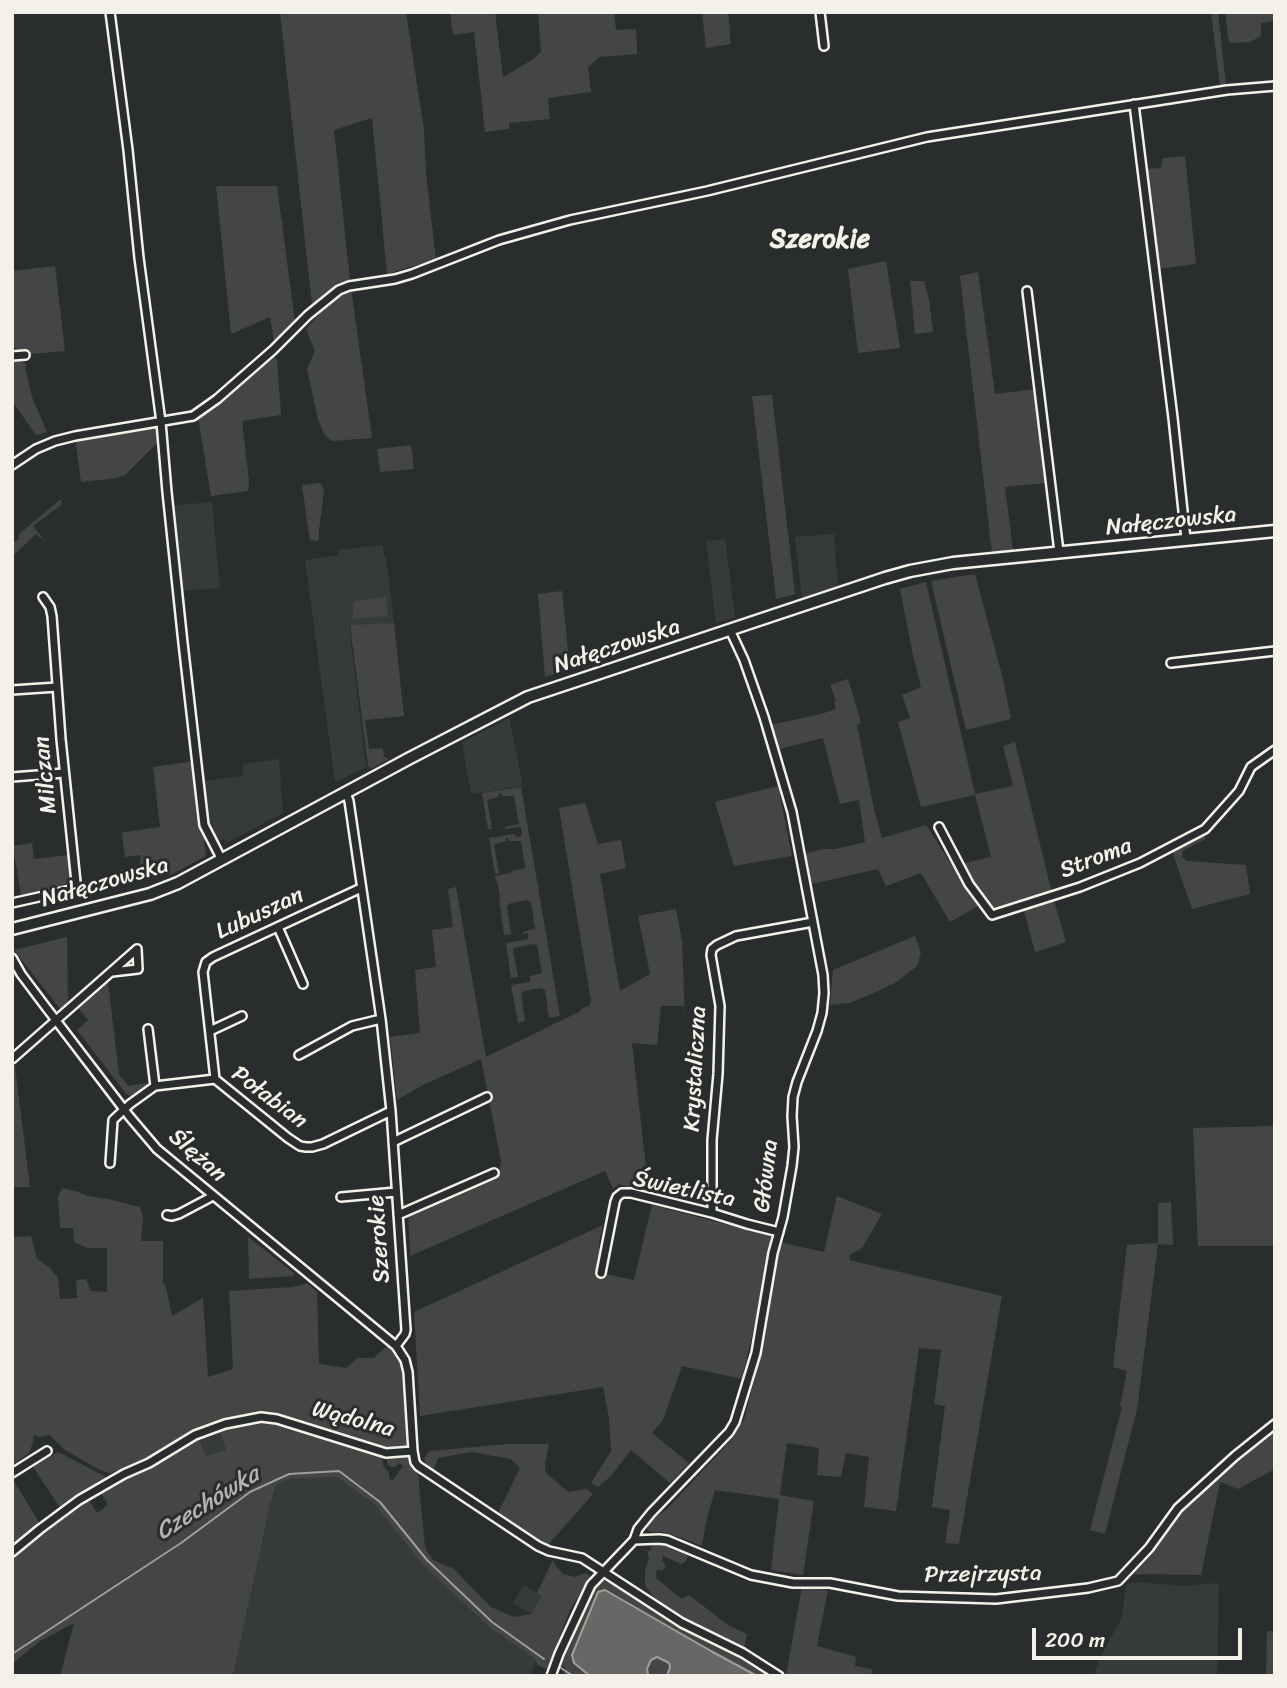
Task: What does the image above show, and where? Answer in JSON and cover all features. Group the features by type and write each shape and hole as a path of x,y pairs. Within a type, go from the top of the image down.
{"main road":[{"name":"Nałęczowska","path":"12,929 155,892 178,883 528,697 910,570 953,563 1275,531"}],"street":[{"path":"110,12 161,422 204,825 222,860"},
{"path":"820,12 824,46"},
{"path":"12,465 46,444 75,436 193,416 217,399 308,315 343,288 395,279 499,240 570,220 707,191 927,137 1227,90 1275,86"},
{"path":"1134,104 1185,540"},
{"path":"1027,291 1059,552"},
{"path":"12,356 25,355"},
{"name":"Milczan","path":"12,903 70,890 76,882 64,773 52,615 43,597"},
{"name":"Główna","path":"551,1676 591,1585 634,1540 638,1529 651,1513 736,1422 756,1353 792,1166 793,1097 817,1031 823,1005 823,975 789,800 752,682 730,629"},
{"path":"1171,663 1275,651"},
{"path":"12,690 57,687"},
{"name":"Stroma","path":"939,827 969,884 992,915 1080,887 1140,863 1205,829 1239,791 1251,767 1275,750"},
{"path":"12,777 64,773"},
{"name":"Szerokie","path":"346,793 391,1111 406,1330 396,1346"},
{"name":"Lubuszan","path":"215,1079 203,972 206,962 361,888"},
{"name":"Krystaliczna","path":"712,1213 712,1140 720,1006 712,949 736,936 813,922"},
{"path":"278,927 303,984"},
{"path":"12,1059 136,949 138,969 112,972"},
{"name":"Ślężan","path":"12,958 21,974 157,1149 396,1346"},
{"path":"210,1031 242,1016"},
{"path":"299,1055 352,1026 380,1019"},
{"path":"148,1029 155,1086"},
{"name":"Połabian","path":"124,1109 155,1086 215,1079 288,1138 306,1147 323,1144 391,1111"},
{"path":"393,1142 486,1097"},
{"path":"110,1163 112,1122 124,1109"},
{"path":"398,1215 494,1172"},
{"path":"341,1197 396,1192"},
{"name":"Świetlista","path":"601,1273 615,1202 622,1193 712,1213 779,1232"},
{"path":"167,1215 178,1214 213,1196"},
{"path":"396,1346 405,1360 408,1372 414,1451"},
{"name":"Wądolna","path":"12,1552 79,1500 195,1435 225,1424 261,1417 277,1419 386,1453 414,1451 415,1461 421,1468 513,1530 549,1551 582,1558 682,1623 743,1653 779,1676"},
{"name":"Przejrzysta","path":"634,1540 667,1540 751,1575 793,1583 830,1584 898,1596 996,1599 1088,1588 1118,1581 1149,1548 1178,1508 1235,1455 1275,1424"},
{"path":"12,1473 47,1451"}],"shaded area":[{"path":"280,12 406,12 424,130 436,259 387,274 372,118 334,130 350,281 337,286 312,305"},
{"path":"450,12 495,12 503,77 541,52 538,12 614,12 616,30 636,29 637,54 600,57 588,67 591,92 548,98 550,119 509,123 509,129 485,132 474,32 453,35"},
{"path":"702,12 728,12 731,44 706,48"},
{"path":"1211,12 1218,12 1226,85 1220,86"},
{"path":"1225,12 1273,12 1274,21 1261,23 1261,36 1250,42 1229,43"},
{"path":"1185,156 1196,264 1158,269 1145,169 1161,168 1163,158"},
{"path":"216,186 277,186 295,322 274,341 270,317 231,334"},
{"path":"886,261 900,348 858,353 848,269"},
{"path":"55,266 65,351 31,354 18,350 12,345 12,271"},
{"path":"978,272 995,394 1037,389 1045,483 1005,487 1013,551 992,553 960,276"},
{"path":"910,281 924,281 933,332 915,334"},
{"path":"351,288 372,438 332,441 324,434 318,419 307,369 315,351 306,329 326,306"},
{"path":"271,356 277,359 281,415 242,421 248,491 211,496 198,417"},
{"path":"17,358 27,365 25,367 32,397 47,432 36,435 12,401 12,359"},
{"path":"772,395 795,594 776,599 752,396"},
{"path":"144,427 157,429 159,441 125,475 81,482 75,437"},
{"path":"411,445 414,469 380,472 377,449"},
{"path":"320,483 324,489 317,541 310,540 302,485"},
{"path":"61,499 61,505 33,526 46,542 36,534 12,557 12,543 19,539 19,534"},
{"path":"212,502 220,588 179,591 170,506"},
{"path":"834,534 838,587 802,600 795,537"},
{"path":"725,539 735,617 716,623 706,541"},
{"path":"383,545 394,623 349,626 366,767 335,782 305,560 338,555 338,550"},
{"path":"975,574 1011,719 966,730 931,581"},
{"path":"926,582 975,794 1013,786 1003,746 1015,742 1052,893 993,911 962,864 991,857 975,795 921,807 898,722 910,718 902,695 921,687 900,589"},
{"path":"562,591 570,669 545,677 538,594"},
{"path":"386,597 388,616 353,619 353,603 356,601"},
{"path":"394,623 404,716 365,720 369,749 383,748 384,757 389,759 371,769 368,766 350,625"},
{"path":"848,679 861,722 857,725 882,838 926,825 978,906 950,922 921,873 886,886 878,869 808,885 802,854 865,842 859,800 840,804 823,738 776,750 770,725 836,709 830,685"},
{"path":"509,718 523,786 471,794 462,742"},
{"path":"279,759 283,813 226,843 224,839 218,842 209,829 203,781 243,776 243,764"},
{"path":"195,761 206,856 172,874 136,881 141,855 125,857 122,833 119,833 160,827 153,767"},
{"path":"778,786 792,856 734,866 715,802"},
{"path":"521,787 560,1016 549,1018 545,990 540,988 521,993 525,1021 518,1023 511,985 530,982 530,976 542,973 537,945 533,944 513,949 518,977 511,978 506,943 528,939 528,933 523,932 535,929 531,902 527,900 507,906 511,934 504,935 495,876 525,868 521,841 509,841 506,838 506,841 494,845 499,873 495,874 489,838 514,834 517,837 522,836 521,827 505,829 519,824 514,796 502,796 501,793 499,797 487,800 492,829 488,829 482,793"},
{"path":"585,803 598,844 621,840 626,868 600,874 620,991 650,974 638,916 676,909 682,941 685,1020 684,1006 661,1006 657,1045 632,1043 649,1195 619,1184 613,1189 605,1171 410,1256 408,1213 500,1169 501,1161 481,1059 397,1100 390,1037 420,1033 415,970 436,967 432,930 453,927 448,889 456,887 486,1057 590,1005 559,808"},
{"path":"1202,835 1206,839 1183,850 1182,857 1187,861 1246,865 1250,894 1192,909 1172,851"},
{"path":"32,843 34,859 68,855 71,873 69,881 63,885 21,895 13,846"},
{"path":"124,869 126,879 81,888 82,881 85,884 101,880"},
{"path":"1054,901 1066,942 1035,952 1024,911"},
{"path":"915,936 921,952 917,966 895,983 867,996 849,1003 830,1005 833,970"},
{"path":"67,937 68,1003 61,1010 14,950"},
{"path":"108,982 119,1074 128,1086 148,1083 132,1096 127,1095 77,1030 88,1020 78,1008"},
{"path":"15,1066 30,1187 12,1187 12,1068"},
{"path":"1273,1126 1275,1246 1198,1246 1193,1128"},
{"path":"62,1188 140,1207 143,1217 141,1241 163,1241 163,1282 172,1316 203,1298 208,1377 233,1369 229,1291 293,1287 307,1283 317,1292 319,1364 347,1368 357,1358 374,1358 387,1346 395,1353 401,1366 408,1442 405,1449 386,1449 321,1430 283,1415 255,1414 204,1427 157,1456 110,1473 65,1450 49,1435 33,1437 29,1453 12,1465 12,1237 31,1236 37,1259 58,1278 60,1299 77,1298 76,1280 86,1279 91,1291 107,1292 107,1248 88,1248 74,1242 73,1228 60,1228 58,1196"},
{"path":"837,1196 882,1214 862,1248 850,1255 849,1260 1002,1296 959,1544 945,1543 950,1510 932,1507 945,1406 934,1404 941,1350 919,1348 896,1511 864,1507 869,1457 846,1453 841,1477 817,1475 819,1448 787,1443 780,1495 814,1501 803,1575 771,1570 779,1499 715,1490 702,1546 662,1532 651,1532 647,1529 649,1522 667,1509 730,1441 744,1420 755,1377 779,1242 824,1252"},
{"path":"1171,1202 1173,1245 1158,1244 1137,1409 1105,1534 1090,1530 1122,1407 1120,1406 1127,1371 1113,1367 1127,1245 1158,1243 1158,1203"},
{"path":"652,1205 771,1236 742,1379 682,1366 663,1420 652,1433 689,1463 670,1483 631,1450 611,1476 598,1487 591,1483 611,1451 609,1418 603,1387 420,1416 414,1312 603,1225 599,1242 601,1273 634,1280"},
{"path":"248,1237 294,1273 294,1276 249,1279"},
{"path":"301,1263 388,1332 388,1335"},
{"path":"258,1421 272,1422 328,1441 380,1454 392,1481 403,1466 399,1463 391,1467 387,1464 387,1459 391,1456 408,1455 418,1473 425,1548 433,1560 454,1569 491,1607 514,1617 531,1614 541,1596 537,1593 553,1560 563,1574 574,1577 586,1573 591,1577 570,1610 547,1669 537,1665 536,1660 489,1627 423,1565 374,1504 337,1477 290,1479 276,1485 233,1676 60,1676 74,1623 40,1641 12,1664 12,1557 88,1499 97,1513 108,1505 101,1493 199,1436 206,1456 226,1450 219,1430"},
{"path":"1275,1428 1275,1469 1238,1489 1220,1482 1201,1575 1128,1575 1153,1548 1182,1509 1237,1457"},
{"path":"219,1430 226,1450 206,1456 200,1436"},
{"path":"509,1444 549,1444 546,1473 568,1492 586,1489 593,1494 547,1546 497,1515 520,1468 511,1459 471,1452 438,1458 433,1471 427,1468 424,1459 429,1451"},
{"path":"58,1452 108,1478 61,1509 33,1467"},
{"path":"337,1477 374,1504 423,1565 489,1627 536,1660 531,1676 233,1676 276,1485 290,1479"},
{"path":"14,1481 40,1524 12,1547 12,1482"},
{"path":"648,1545 666,1545 688,1556 681,1564 663,1556 662,1561 666,1566 662,1571 658,1569 656,1578 682,1599 689,1595 728,1625 747,1634 743,1653 668,1614 645,1586 645,1571 649,1558 647,1550 650,1551 652,1546"},
{"path":"608,1581 708,1641 745,1658 773,1676 562,1676 566,1668 561,1665 595,1585 597,1582"},
{"path":"1141,1582 1180,1586 1219,1583 1217,1676 1094,1676 1099,1660 1122,1617 1126,1584"},
{"path":"524,1585 541,1595 531,1614 513,1603"},
{"path":"802,1587 828,1590 817,1646 856,1657 855,1666 872,1669 871,1676 786,1676"},
{"path":"605,1590 757,1676 667,1676 669,1663 657,1657 651,1660 647,1669 651,1676 590,1676 574,1663 572,1655 598,1592"},
{"path":"1267,1631 1275,1631 1275,1676 1266,1676"}],"waterway":[{"name":"Czechówka","path":"12,1654 181,1543 250,1492 289,1474 339,1471 380,1502 427,1560 492,1622 544,1659"},
{"name":"Czechówka","path":"561,1668 573,1676"}],"district":[{"name":"Szerokie","path":"820,240"}]}
